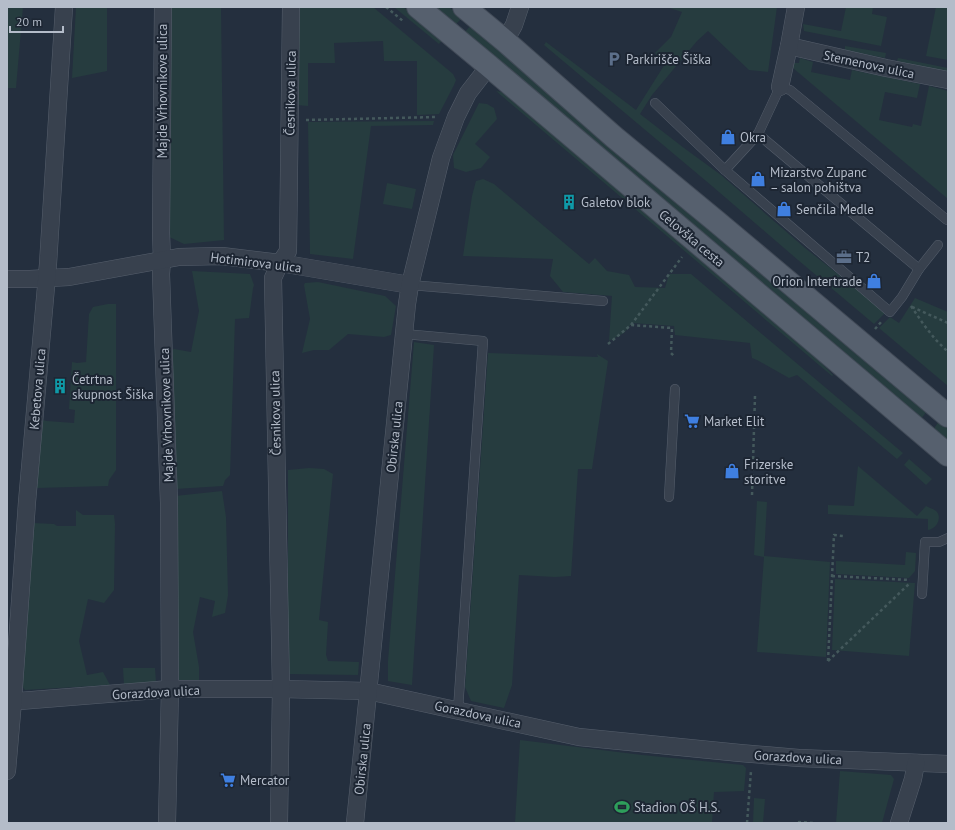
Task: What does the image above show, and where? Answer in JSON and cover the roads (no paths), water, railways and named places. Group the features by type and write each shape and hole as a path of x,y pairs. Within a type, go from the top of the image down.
{"main road":[{"name":"Celovška cesta","path":"418,7 948,455"},
{"path":"464,7 614,136 948,416"}],"street":[{"name":"Kebetova ulica","path":"7,771 10,702 46,279 64,7"},
{"name":"Majde Vrhovnikove ulica","path":"163,7 161,274 169,503 170,689 167,823"},
{"name":"Česnikova ulica","path":"278,823 280,689 273,278 288,251 291,7"},
{"path":"505,41 514,25 520,7"},
{"path":"780,88 790,46 796,7"},
{"name":"Sternenova ulica","path":"790,46 886,68 948,80"},
{"name":"Obirska ulica","path":"355,823 410,285 441,158 456,117 468,93 488,66"},
{"name":"Hotimirova ulica","path":"7,279 46,279 69,277 179,257 222,256 280,263 410,285"},
{"name":"Gorazdova ulica","path":"10,702 170,689 368,691 579,737 799,758 948,764"},
{"path":"899,823 913,779 916,763"}],"lane":[{"path":"725,170 758,134 780,88 790,90 946,220"},
{"path":"655,103 725,170 890,312 902,297 918,269 938,245"},
{"path":"758,134 918,269"},
{"path":"410,285 603,301"},
{"path":"404,334 483,341 458,710"},
{"path":"669,497 675,389"},
{"path":"922,594 925,542 939,542 948,538"}],"place":[{"name":"Parkirišče Šiška","path":"614,59"},
{"name":"Okra","path":"728,137"},
{"name":"Mizarstvo Zupanc – salon pohištva","path":"758,179"},
{"name":"Galetov blok","path":"569,202"},
{"name":"Senčila Medle","path":"784,209"},
{"name":"T2","path":"844,257"},
{"name":"Orion Intertrade","path":"874,281"},
{"name":"Četrtna skupnost Šiška","path":"60,386"},
{"name":"Market Elit","path":"692,421"},
{"name":"Frizerske storitve","path":"732,471"},
{"name":"Mercator","path":"228,780"},
{"name":"Stadion OŠ H.S.","path":"622,807"}]}
